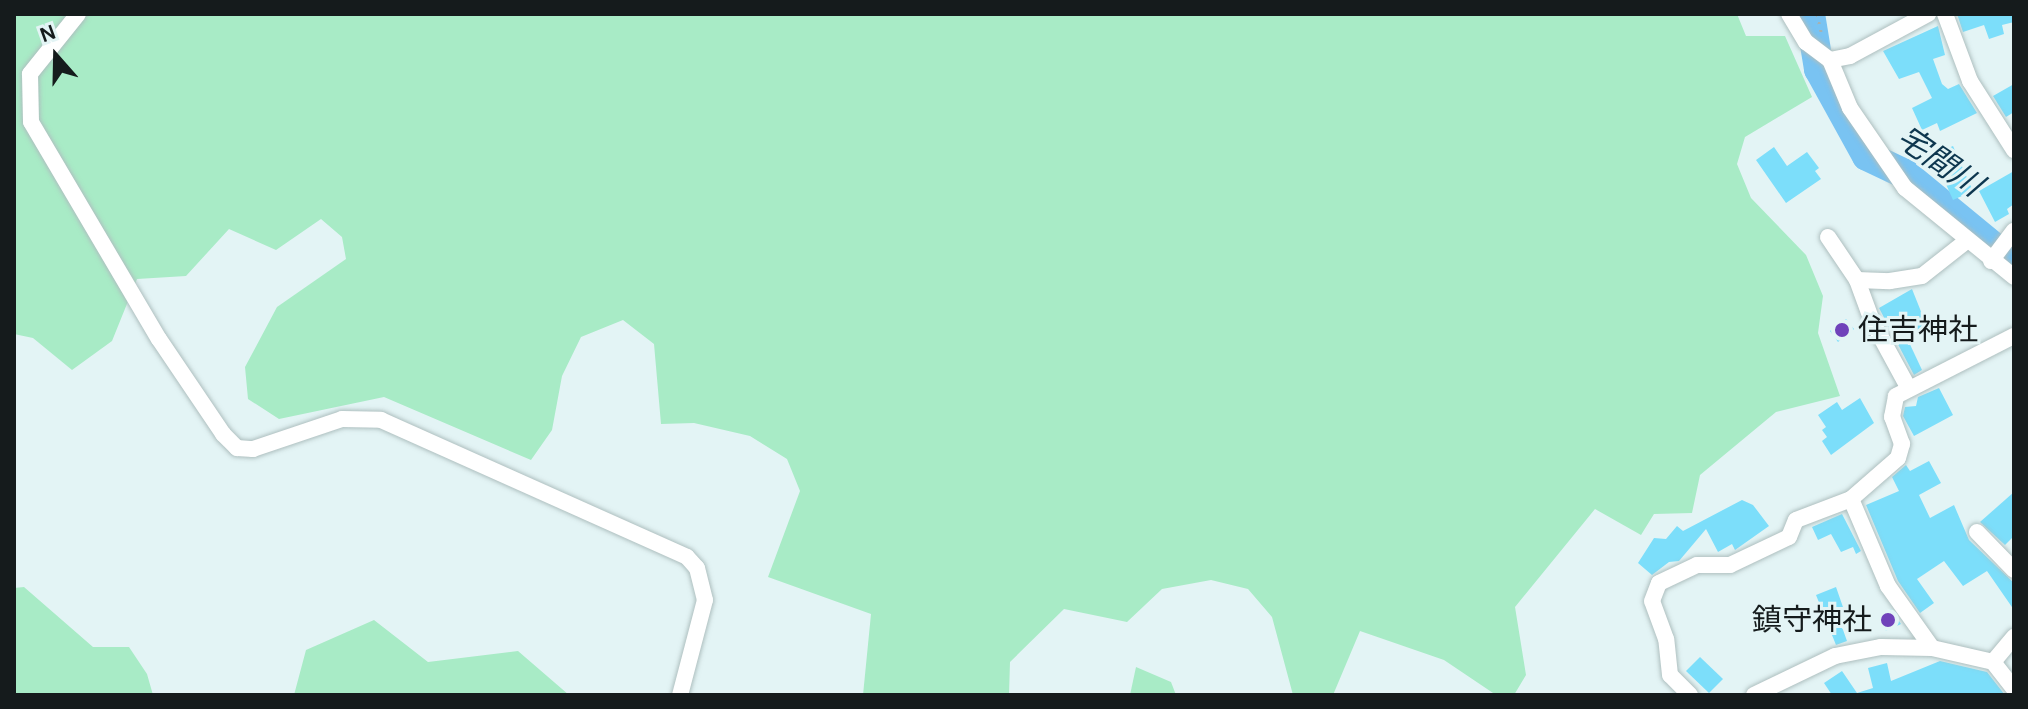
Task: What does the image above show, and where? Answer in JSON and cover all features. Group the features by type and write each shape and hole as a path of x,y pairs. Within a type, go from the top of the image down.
{"street":[{"path":"78,14 30,74 31,122 150,326 223,434 237,448 253,449 342,419 381,420 687,557 697,568 705,600 680,695"},
{"path":"1789,14 1806,42 1830,60 1850,108 1905,188 1965,242 2014,277"},
{"path":"1830,60 1850,56 1928,14"},
{"path":"1945,14 1970,81 2014,150"},
{"path":"1991,260 2010,236"},
{"path":"1828,237 1857,280 1909,389"},
{"path":"1857,280 1922,276 1965,242"},
{"path":"1690,695 1670,675 1666,639 1652,601 1659,583 1697,565 1730,565 1789,537 1796,520 1851,499 1898,458 1902,444 1894,406 1896,396 2014,336"},
{"path":"1851,499 1888,586 1932,648"},
{"path":"1977,532 2014,570"},
{"path":"1993,662 2014,637"},
{"path":"1754,695 1835,656 1881,647 1932,648 1993,662 2014,689"}],"green space":[{"path":"14,14 1737,14 1746,36 1785,36 1812,97 1745,137 1737,164 1751,198 1806,255 1823,296 1818,333 1840,396 1776,412 1700,475 1692,513 1654,514 1641,535 1595,509 1515,607 1526,675 1514,695 1496,695 1444,660 1360,631 1333,695 1293,695 1272,617 1248,589 1211,580 1162,589 1127,622 1064,609 1010,662 1009,695 863,695 871,614 768,577 800,491 787,459 750,436 694,423 661,424 654,344 623,320 581,337 562,376 552,430 531,460 384,397 279,419 248,399 245,367 277,307 346,259 342,237 321,219 276,250 229,229 186,276 137,279 112,341 72,370 33,338 14,334"},
{"path":"24,587 93,647 129,647 147,674 153,695 14,695 14,588"},
{"path":"374,620 428,662 518,651 569,695 294,695 306,650"},
{"path":"1136,667 1171,682 1176,695 1130,695"}],"building":[{"path":"1957,14 2014,14 2014,22 2002,25 2004,34 1989,39 1984,25 1963,32"},
{"path":"1938,26 1945,55 1933,59 1942,84 1948,89 1959,84 1977,113 1940,131 1937,123 1922,130 1912,108 1932,98 1919,72 1899,79 1883,51"},
{"path":"2014,84 2014,112 2006,117 1993,96"},
{"path":"1953,146 1973,191 1953,200 1933,155"},
{"path":"1774,147 1787,166 1807,152 1819,168 1815,171 1821,179 1786,203 1756,160"},
{"path":"2014,171 2014,204 2007,209 2009,214 1995,222 1979,191"},
{"path":"1912,289 1928,329 1907,338 1922,370 1914,375 1879,308"},
{"name":"住吉神社","path":"1846,319 1854,329 1838,342 1830,331"},
{"path":"1939,388 1953,415 1914,436 1903,416 1905,407 1916,406 1918,397"},
{"path":"1860,398 1874,423 1831,455 1822,441 1827,437 1822,430 1826,427 1818,415 1837,402 1842,410"},
{"path":"1929,461 1941,483 1919,495 1930,518 1954,505 1969,540 2014,583 2014,610 1987,571 1963,586 1944,561 1917,579 1934,603 1920,613 1898,581 1866,505 1899,491 1892,477 1906,465 1910,471"},
{"path":"2014,492 2014,536 2005,545 1980,522"},
{"path":"1742,500 1753,505 1769,526 1735,550 1732,544 1718,552 1706,529 1679,561 1669,562 1652,575 1638,563 1654,538 1666,539 1677,526 1683,531"},
{"path":"1842,514 1861,551 1856,554 1853,547 1841,552 1831,534 1818,540 1812,527"},
{"path":"1836,587 1844,610 1837,613 1847,641 1836,645 1816,595"},
{"name":"鎮守神社","path":"1891,609 1901,624 1886,631 1878,616"},
{"path":"1700,657 1723,679 1709,693 1686,671"},
{"path":"1940,661 1987,672 2005,695 1832,695 1824,683 1842,671 1857,693 1873,688 1868,668 1887,663 1891,681"}],"waterway":[{"name":"宅間川","path":"1810,14 1819,69 1867,156 1905,174 2014,264"}],"place":[{"name":"住吉神社","path":"1842,330"},
{"name":"鎮守神社","path":"1888,620"}]}
